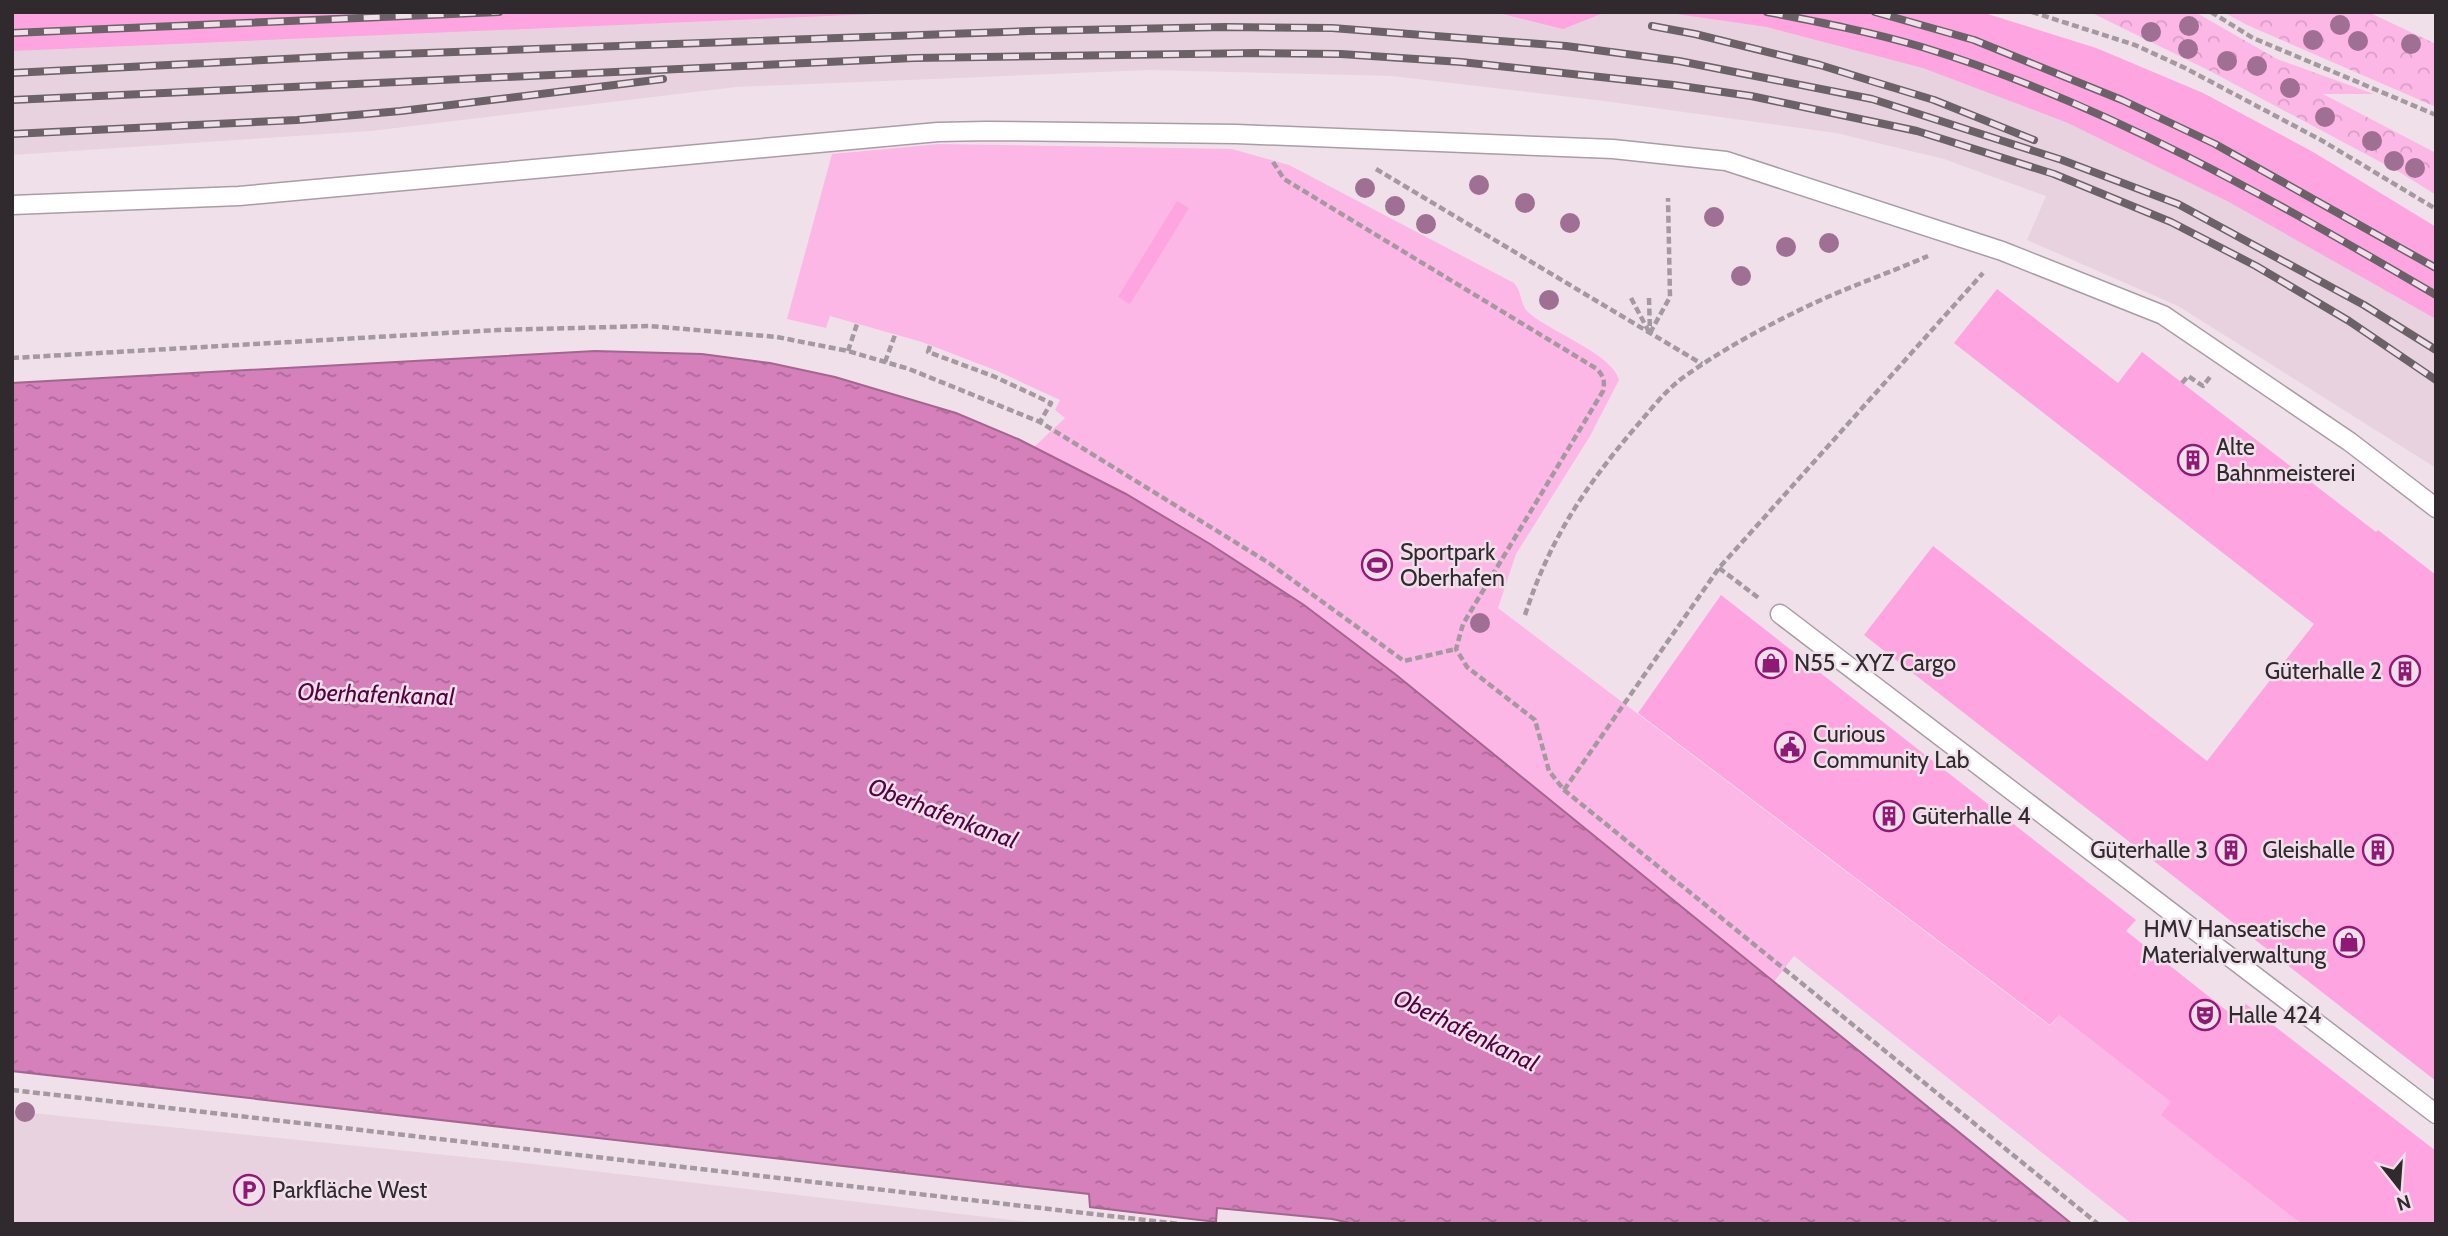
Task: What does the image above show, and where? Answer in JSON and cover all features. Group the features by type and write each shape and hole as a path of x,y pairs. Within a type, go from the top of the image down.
{"lane":[{"path":"12,205 239,196 937,132 1236,134 1613,149 1726,161 2002,251 2163,315 2350,442 2436,509"},
{"path":"1780,614 2436,1114"}],"path":[{"path":"2032,12 2135,45 2185,68 2321,140 2436,209"},
{"path":"2211,12 2253,38 2436,115"},
{"path":"1283,157 1270,155 1284,179 1603,375 1603,391 1463,624 1456,649 1467,667 1535,720 1549,771 1564,790 2098,1224"},
{"path":"1376,169 1702,364"},
{"path":"1650,333 1670,298 1668,198"},
{"path":"1525,615 1535,583 1553,543 1597,473 1678,382 1702,364 1811,305 1927,257 1952,236"},
{"path":"1564,790 1719,568 2002,251"},
{"path":"1631,298 1650,333"},
{"path":"1649,298 1650,333"},
{"path":"848,351 857,324"},
{"path":"12,358 498,330 650,326 777,337 848,351 885,362 1040,422 1269,563 1404,662 1456,649"},
{"path":"885,362 895,334"},
{"path":"930,346 928,352 993,376 1051,402 1040,422"},
{"path":"2182,383 2188,376 2203,386"},
{"path":"1719,568 1780,614"},
{"path":"12,1090 1180,1224"}],"shaded area":[{"path":"12,12 1981,12 2096,48 2203,93 2313,152 2436,227 2436,468 2178,306 2027,240 2046,196 1944,159 1836,133 1604,101 1392,76 1149,70 736,87 371,131 12,155"},
{"path":"12,1111 516,1162 1046,1224 12,1224"}],"green space":[{"path":"2090,12 2195,12 2277,59 2374,94 2323,94 2436,153 2436,195 2401,173 2210,71"},
{"path":"2223,12 2368,12 2436,44 2436,107 2247,25"},
{"name":"Sportpark Oberhafen","path":"939,144 1232,149 1289,165 1514,283 1528,312 1593,352 1614,370 1619,380 1590,436 1516,554 1498,608 2050,1026 2059,1015 2171,1102 2302,1224 2132,1224 1794,956 1773,983 1441,711 1304,605 1126,494 1034,447 1065,418 1055,410 1060,400 995,370 922,342 830,316 826,328 787,319 832,154"}],"water":[{"name":"Oberhafenkanal","path":"595,351 702,354 770,363 835,377 956,413 1018,439 1126,494 1304,605 1395,674 2072,1224 1355,1224 1332,1219 1217,1208 1216,1222 1090,1207 1089,1194 12,1071 12,383"}],"building":[{"path":"12,12 874,12 874,14 12,51"},
{"path":"1495,12 1606,12 1563,29"},
{"path":"1663,12 1981,12 2096,48 2203,93 2313,152 2436,227 2436,319 2229,202 2068,123 1923,68 1767,27"},
{"path":"1177,201 1189,208 1130,304 1118,297"},
{"path":"1997,289 2118,383 2142,352 2436,575 2436,1081 1864,635 1933,546 2207,761 2314,624 1954,343"},
{"name":"Güterhalle 4","path":"1721,595 2136,920 2126,931 2236,1018 2246,1004 2436,1151 2436,1224 2302,1224 2161,1115 2171,1102 2059,1015 2050,1025 1638,713"}],"railway":[{"path":"12,33 499,12"},
{"path":"1767,12 1922,47 2056,96 2122,125 2250,189 2436,295"},
{"path":"1875,12 1974,40 2122,100 2215,144 2436,268"},
{"path":"1652,26 1820,65 1934,100 2034,140"},
{"path":"12,73 343,56 1029,31 1225,27 1332,28 1566,46 1679,61 1872,99 2062,160 2178,204 2364,305 2436,350"},
{"path":"12,100 914,58 1258,53 1341,54 1461,62 1674,85 1751,96 1917,131 2054,174 2171,222 2256,266 2349,321 2436,380"},
{"path":"12,134 297,120 401,111 663,79"}],"place":[{"name":"Alte Bahnmeisterei","path":"2193,460"},
{"name":"Sportpark Oberhafen","path":"1377,565"},
{"name":"N55 - XYZ Cargo","path":"1771,663"},
{"name":"Güterhalle 2","path":"2405,671"},
{"name":"Curious Community Lab","path":"1790,747"},
{"name":"Güterhalle 4","path":"1889,816"},
{"name":"Güterhalle 3","path":"2231,850"},
{"name":"Gleishalle","path":"2378,850"},
{"name":"HMV Hanseatische Materialverwaltung","path":"2349,942"},
{"name":"Halle 424","path":"2205,1015"},
{"name":"Parkfläche West","path":"249,1190"}]}
